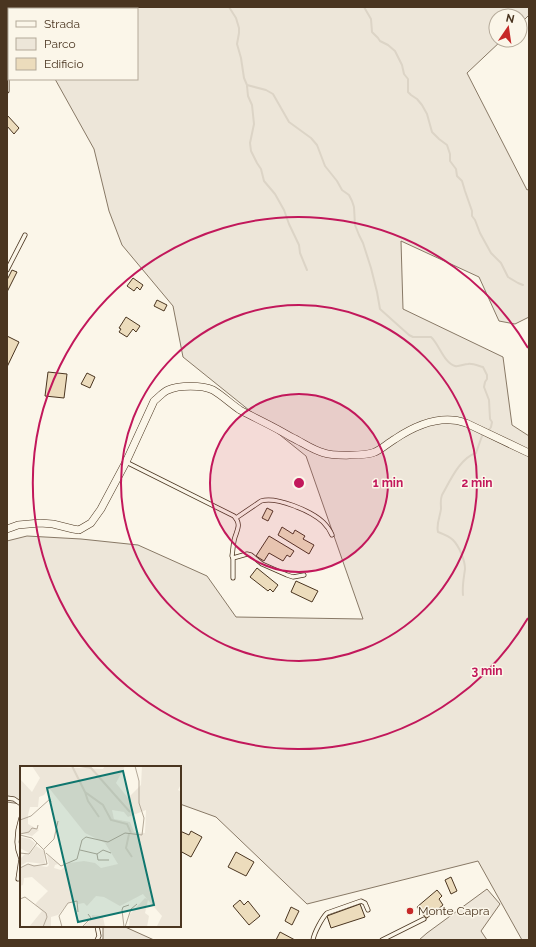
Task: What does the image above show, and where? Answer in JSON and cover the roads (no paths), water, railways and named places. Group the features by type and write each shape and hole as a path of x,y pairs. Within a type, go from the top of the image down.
{"street":[{"path":"7,529 18,525 40,523 53,524 73,530 79,530 91,523 97,516 126,462 154,401 161,394 169,390 185,386 212,390 240,410 314,450 325,454 366,455 374,453 407,431 436,420 459,421 529,453"}],"lane":[{"path":"7,80 7,91"},
{"path":"7,270 26,235"},
{"path":"126,462 234,516 238,520 238,531 235,537 232,556 233,578"},
{"path":"236,518 261,501 266,500 288,503 320,520 332,535"},
{"path":"233,558 247,554 251,555 262,564 287,575 293,577 304,575"},
{"path":"7,798 14,799 20,803"},
{"path":"20,822 17,842 20,856"},
{"path":"18,879 20,866"},
{"path":"313,940 314,934 326,913 361,901 365,903 368,910"},
{"path":"382,940 424,919"},
{"path":"97,927 99,936 97,940"}],"waterway":[{"path":"229,7 236,18 239,28 237,44 244,78 247,85 266,90 273,94 289,122 311,138 317,145 325,166 342,190 349,195 354,207 355,225 363,243 371,268 380,309 409,335 413,337 431,337 451,364 455,366 471,364 483,367 487,375 484,387 489,400 490,419 492,422 489,430"},
{"path":"364,7 371,19 372,32 380,41 395,51 402,65 404,74 408,79 408,92 422,105 427,114 432,132 447,145 450,154 450,161 456,169 457,176 462,181 472,211 472,216 491,253 501,263 508,277 523,285"},
{"path":"247,86 248,96 252,105 254,124 250,143 251,151 261,169 264,181 275,194 284,210 299,245 300,253 307,270"},
{"path":"463,595 465,569 463,557 453,540 438,532 438,523 442,495 460,465 476,453 482,436"}],"place":[{"name":"Monte Capra","path":"410,911"}]}
